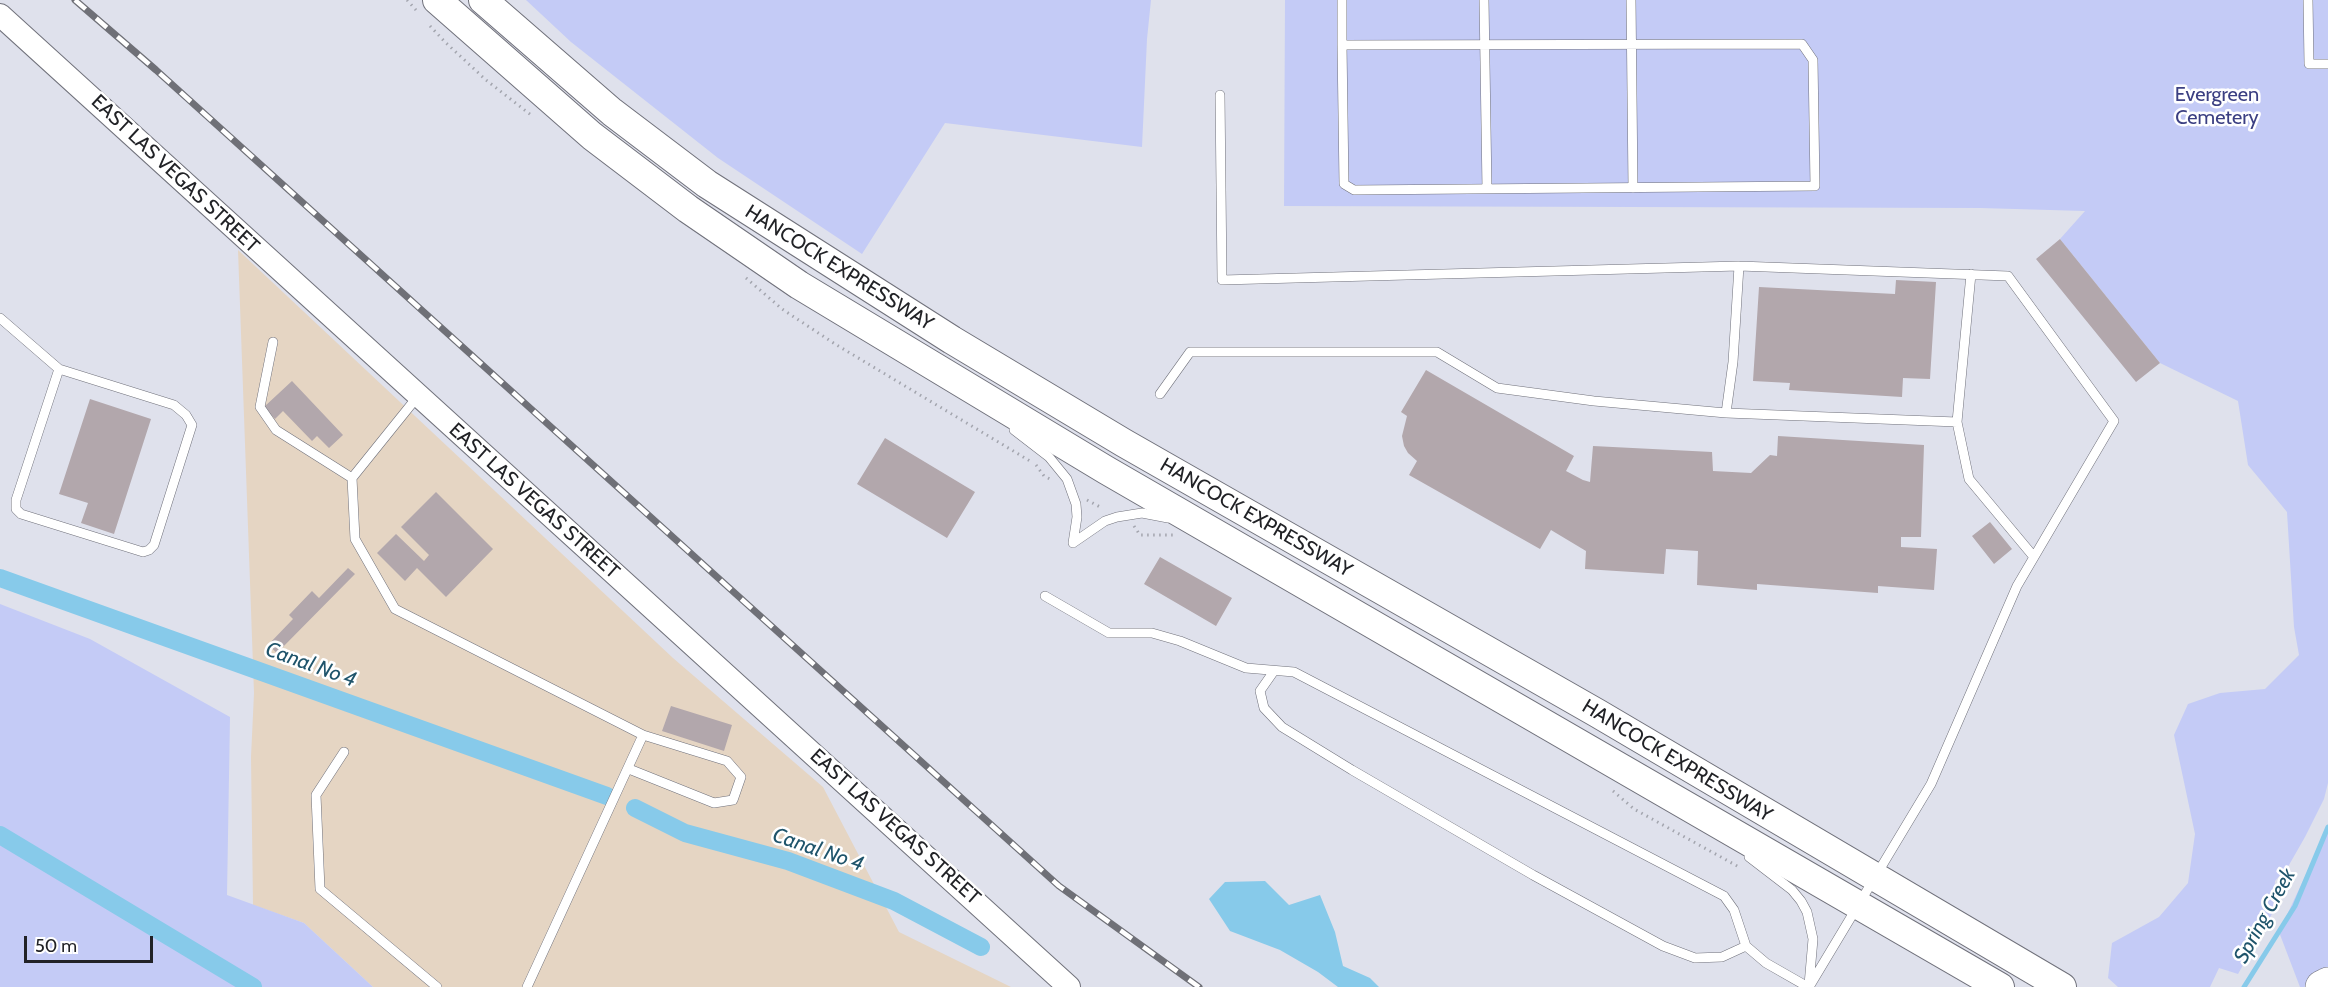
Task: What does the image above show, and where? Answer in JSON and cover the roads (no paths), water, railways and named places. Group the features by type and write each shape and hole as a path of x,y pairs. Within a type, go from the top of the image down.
{"highway":[{"path":"2322,987 2328,984"}],"main road":[{"name":"HANCOCK EXPRESSWAY","path":"437,0 592,136 688,209 799,285 1219,535 2000,987"},
{"name":"HANCOCK EXPRESSWAY","path":"483,0 612,112 707,184 952,340 1124,443 1597,713 2062,987"}],"street":[{"name":"EAST LAS VEGAS STREET","path":"0,15 1070,987"}],"lane":[{"path":"1342,0 1342,45 1344,184 1354,190 1815,186 1814,60 1802,44 1342,45"},
{"path":"1484,0 1487,189"},
{"path":"1631,0 1633,188"},
{"path":"2308,0 2309,64 2328,64"},
{"path":"1220,95 1222,280 1739,266 2008,276 2114,421 2016,586 1931,784 1809,987"},
{"path":"1726,412 1733,362 1739,266"},
{"path":"1971,274 1957,422 1969,479 2034,557"},
{"path":"0,318 58,369 174,405 186,415 192,425 154,545 149,550 142,552 32,518 21,514 16,509 16,500 58,369"},
{"path":"273,342 260,407 276,430 352,478"},
{"path":"1160,394 1190,351 1437,352 1497,388 1594,401 1726,412 1957,422"},
{"path":"932,366 995,415"},
{"path":"417,396 352,478 355,539 395,609 643,735 727,761 741,777 733,800 714,803 629,769"},
{"path":"1004,422 1049,457 1067,479 1076,504 1077,517 1073,543 1105,521 1130,513 1142,513 1175,520 1219,535"},
{"path":"1045,596 1109,633 1152,633 1180,640 1246,668 1294,672 1724,896 1734,910 1746,946 1766,963 1809,987"},
{"path":"1274,671 1260,691 1264,708 1282,727 1362,776 1533,875 1663,946 1695,958 1722,957 1746,946"},
{"path":"527,987 643,735"},
{"path":"344,752 316,795 321,890 438,987"},
{"path":"1653,787 1726,840"},
{"path":"1745,854 1792,890 1807,912 1813,939 1809,987"}],"waterway":[{"name":"Canal No 4","path":"0,578 607,796"},
{"name":"Canal No 4","path":"635,808 685,833 788,861 894,901 981,947"},
{"name":"Spring Creek","path":"2244,987 2295,906 2328,827"},
{"path":"0,835 253,987"}],"railway":[{"path":"75,0 156,70 1059,886 1199,987"}],"park label":[{"name":"Evergreen Cemetery","path":"2217,106"}]}
